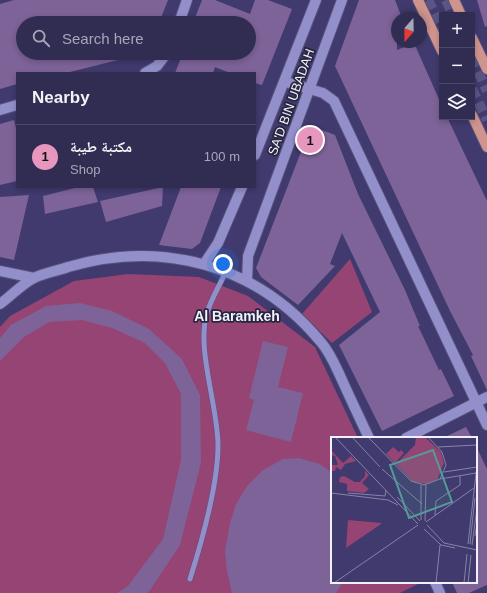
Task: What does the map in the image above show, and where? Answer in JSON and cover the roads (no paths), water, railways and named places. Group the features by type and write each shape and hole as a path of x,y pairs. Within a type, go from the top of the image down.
{"main road":[{"path":"181,16 187,0"},
{"name":"SA'D BIN UBADAH","path":"256,153 286,82 316,0"},
{"name":"SA'D BIN UBADAH","path":"248,281 248,256 342,0"},
{"path":"418,0 441,48"},
{"path":"454,0 460,12"},
{"path":"475,44 487,69"},
{"path":"147,72 157,66 162,60"},
{"path":"286,82 323,93 334,101 487,425"},
{"path":"0,110 16,105"},
{"path":"475,120 487,146"},
{"path":"204,264 218,243 242,188"},
{"path":"0,304 34,278 91,260 128,255 167,256 204,264 226,271 248,281 268,293 296,315 321,342 334,363 369,437"},
{"path":"0,271 34,278"},
{"path":"408,437 487,397"}],"lane":[{"path":"190,579 198,554 217,467 218,443 204,337 207,313 226,271"}],"tunnel":[{"path":"428,0 439,22"},
{"path":"446,0 452,12"},
{"path":"475,65 487,91"},
{"path":"475,95 487,120"}],"place":[{"name":"مكتبة طيبة","path":"310,140"}],"district":[{"name":"Al Baramkeh","path":"237,316"}]}
